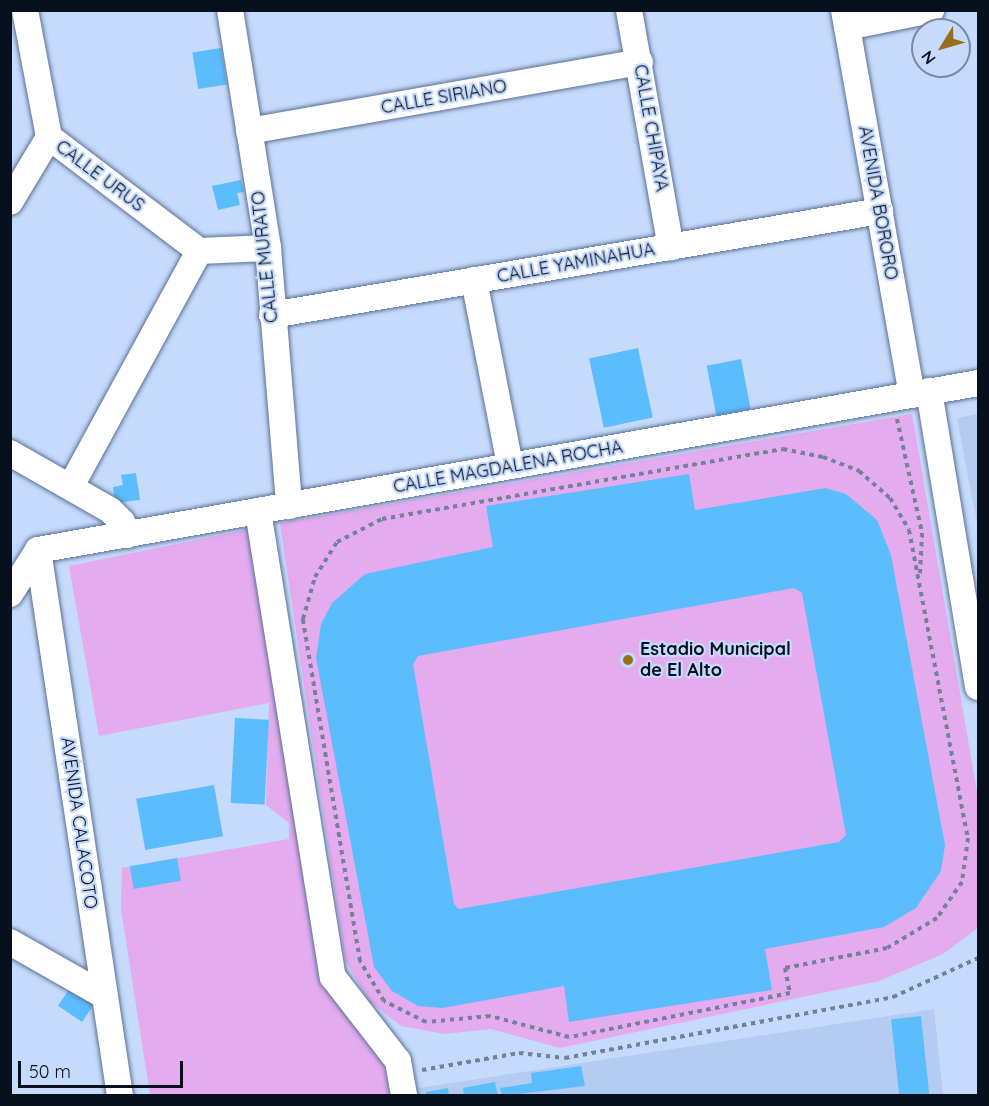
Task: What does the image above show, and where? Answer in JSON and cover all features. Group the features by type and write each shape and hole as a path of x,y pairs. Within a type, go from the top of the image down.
{"street":[{"name":"CALLE URUS","path":"25,10 22,60 49,137 199,251"},
{"name":"CALLE MURATO","path":"230,10 268,248 289,506"},
{"name":"CALLE CHIPAYA","path":"629,10 671,247"},
{"path":"846,19 931,10"},
{"name":"AVENIDA BORORO","path":"846,19 911,395 978,687"},
{"name":"CALLE SIRIANO","path":"249,131 640,62"},
{"path":"10,202 49,137"},
{"name":"CALLE YAMINAHUA","path":"272,315 880,211"},
{"path":"71,486 199,251 268,248"},
{"path":"474,280 510,466"},
{"name":"CALLE MAGDALENA ROCHA","path":"38,550 978,383"},
{"path":"10,453 110,510 127,535"},
{"path":"258,512 333,977 398,1060 402,1085"},
{"path":"10,594 38,550"},
{"name":"AVENIDA CALACOTO","path":"38,550 120,1095"},
{"path":"10,942 105,996"}],"path":[{"path":"911,395 922,533 920,581 968,838 962,882 937,918 887,948 785,968 790,993 569,1037 490,1016 426,1022 384,1001 360,961 303,619 315,577 337,542 382,519 783,449 823,457 859,471 890,498 909,530 920,581"},
{"path":"402,1085 519,1053 565,1058 893,997 978,958"}],"shaded area":[{"name":"Estadio Municipal de El Alto","path":"912,414 978,798 978,928 943,954 879,981 560,1048 491,1029 445,1034 401,1026 369,1001 345,960 280,523"},
{"path":"978,414 978,529 957,418"},
{"path":"250,529 319,978 385,1065 389,1095 150,1095 121,909 122,868 289,839 289,823 266,805 269,703 99,736 69,566"},
{"path":"934,1009 943,1095 420,1096 419,1088"}],"building":[{"path":"221,48 227,85 198,89 192,53"},
{"path":"241,180 244,192 237,193 240,205 218,210 212,186"},
{"path":"638,348 653,417 604,428 589,358"},
{"path":"741,359 751,409 716,416 707,366"},
{"path":"136,473 140,500 115,503 113,487 123,485 121,475"},
{"path":"689,474 695,510 826,488 846,494 877,520 891,555 945,845 941,871 916,908 884,927 765,949 772,990 569,1022 564,986 443,1008 418,1006 392,991 374,967 316,658 321,624 332,603 365,574 493,547 486,506","holes":["794,588 802,593 846,835 839,842 459,909 454,904 413,664 418,656"]},
{"path":"235,718 269,720 265,805 231,803"},
{"path":"214,785 223,836 145,850 136,799"},
{"path":"177,858 181,881 134,889 130,866"},
{"path":"72,985 96,1001 82,1022 58,1006"},
{"path":"921,1016 929,1096 899,1096 891,1019"},
{"path":"581,1066 585,1086 502,1096 500,1088 532,1083 531,1073"},
{"path":"495,1082 498,1096 464,1096 463,1088"},
{"path":"448,1088 449,1096 426,1096 426,1092"}],"place":[{"name":"Estadio Municipal de El Alto","path":"628,660"}]}
